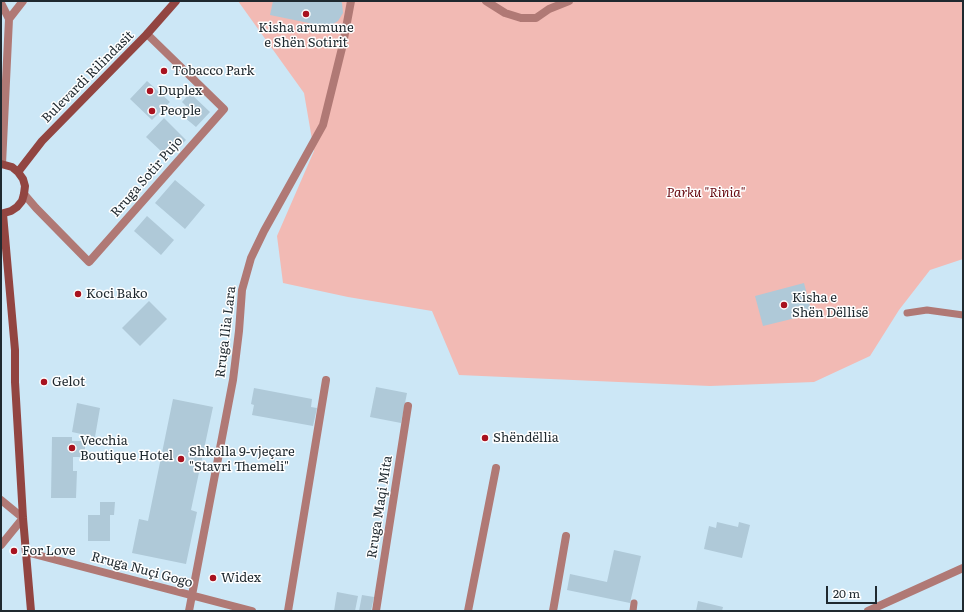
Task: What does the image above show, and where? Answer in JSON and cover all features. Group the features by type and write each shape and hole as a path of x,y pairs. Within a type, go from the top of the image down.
{"street":[{"path":"9,19 23,1"},
{"name":"Bulevardi Rilindasit","path":"18,172 42,141 147,34 176,1"},
{"name":"Rruga Ilia Lara","path":"189,611 233,380 242,290 251,258 264,231 323,125 343,44 351,1"},
{"path":"486,1 505,13 521,18 536,18 549,9 569,1"},
{"path":"1,4 9,19 2,164 12,167 18,172 23,179 25,186 22,201 11,212 2,214 15,350 15,382 23,518 31,611"},
{"name":"Rruga Sotir Pujo","path":"24,194 89,262 224,109 147,34"},
{"path":"288,611 326,380"},
{"name":"Rruga Maqi Mita","path":"376,611 408,406"},
{"path":"468,611 496,468"},
{"path":"1,500 23,518"},
{"path":"1,545 23,518"},
{"path":"553,611 566,536"},
{"name":"Rruga Nuçi Gogo","path":"26,552 252,611"},
{"path":"868,611 963,568"}],"lane":[{"path":"907,314 927,310 963,315"},
{"path":"633,611 634,603"}],"green space":[{"name":"Parku \"Rinia\"","path":"238,1 963,1 963,259 930,270 899,310 870,356 814,382 710,386 459,375 432,311 348,297 283,283 277,236 314,151 304,93"}],"building":[{"name":"Kisha arumune e Shën Sotirit","path":"273,1 341,1 343,13 338,21 328,27 270,15"},
{"path":"147,81 170,102 152,120 130,99"},
{"path":"190,93 210,112 196,127 184,117 190,110 182,102"},
{"path":"164,118 186,140 174,152 168,147 163,153 146,137"},
{"path":"175,180 205,205 185,229 155,203"},
{"path":"147,216 174,240 161,255 134,231"},
{"name":"Kisha e Shën Dëllisë","path":"804,283 812,314 763,326 755,296"},
{"path":"149,301 167,319 140,346 122,328"},
{"path":"376,387 407,393 401,423 370,417"},
{"path":"254,388 312,399 311,407 317,408 313,426 252,415 254,405 251,404"},
{"name":"Shkolla 9-vjeçare \"Stavri Themeli\"","path":"173,399 213,407 191,510 197,512 186,564 132,553 139,519 148,521"},
{"path":"77,403 100,408 95,437 72,432"},
{"path":"52,437 72,437 72,441 85,441 85,457 73,457 73,471 77,471 76,498 51,498"},
{"path":"100,502 115,502 114,515 110,515 110,541 88,541 88,515 100,515"},
{"path":"717,522 738,527 739,522 750,525 742,558 704,549 709,526 716,528"},
{"path":"614,550 641,556 630,603 567,590 570,574 607,582"},
{"path":"337,592 358,596 355,611 334,611"},
{"path":"362,595 374,597 371,611 359,611"},
{"path":"698,601 723,607 722,611 696,611"}],"place":[{"name":"Kisha arumune e Shën Sotirit","path":"306,14"},
{"name":"Tobacco Park","path":"164,71"},
{"name":"Duplex","path":"150,91"},
{"name":"People","path":"152,111"},
{"name":"Koci Bako","path":"78,294"},
{"name":"Kisha e Shën Dëllisë","path":"784,305"},
{"name":"Gelot","path":"44,382"},
{"name":"Shëndëllia","path":"485,438"},
{"name":"Vecchia Boutique Hotel","path":"72,448"},
{"name":"Shkolla 9-vjeçare \"Stavri Themeli\"","path":"181,459"},
{"name":"For Love","path":"14,551"},
{"name":"Widex","path":"213,578"}]}
